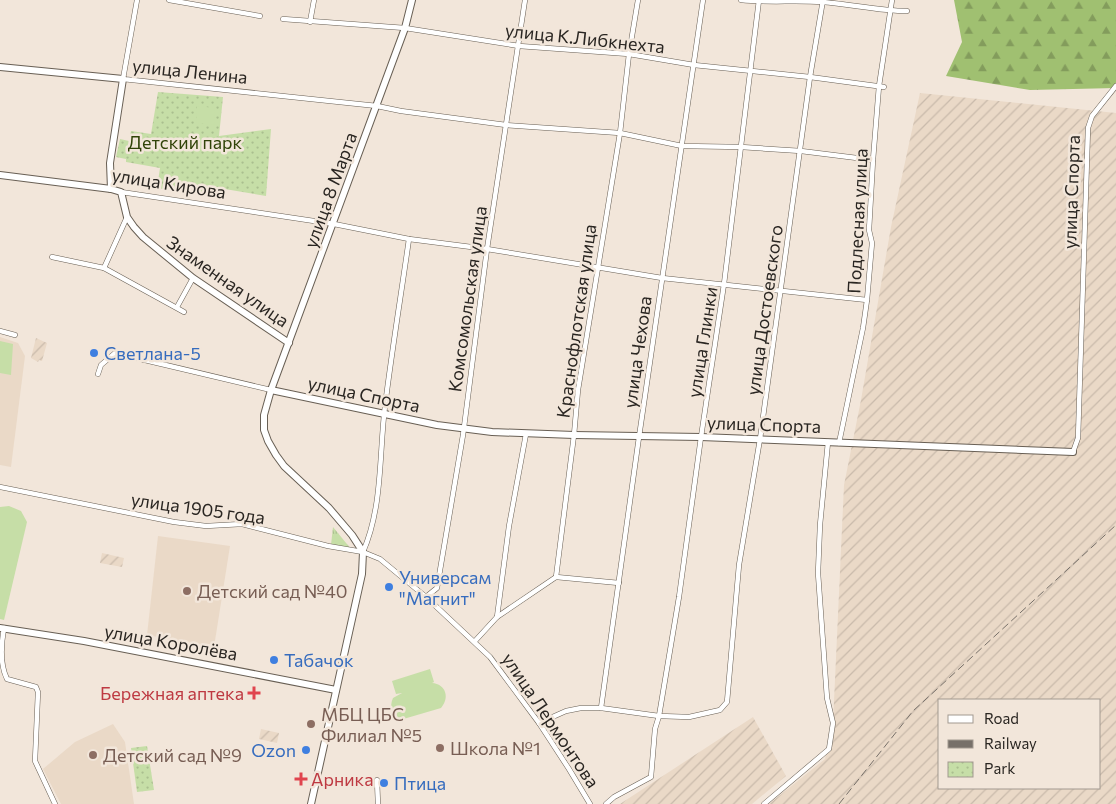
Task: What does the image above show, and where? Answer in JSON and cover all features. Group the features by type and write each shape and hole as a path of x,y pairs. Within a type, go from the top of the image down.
{"main road":[{"name":"улица 8 Марта","path":"271,390 377,106 405,28 412,0"},
{"name":"улица Ленина","path":"0,67 123,79"},
{"path":"111,189 110,163 123,79"},
{"name":"улица Кирова","path":"0,175 111,189 121,192"},
{"name":"Знаменная улица","path":"121,192 128,217 143,237 193,278 289,343"},
{"name":"улица Спорта","path":"271,390 384,415 463,429 526,434 701,437 1073,452"},
{"name":"улица Лермонтова","path":"271,390 264,415 264,430 268,441 284,466 343,523 363,552"},
{"path":"311,804 362,574 363,552"},
{"name":"улица Королёва","path":"2,628 84,641 336,690"}],"street":[{"path":"123,79 137,0"},
{"path":"168,0 260,16"},
{"path":"310,22 314,0"},
{"name":"Комсомольская улица","path":"426,598 437,588 463,429 487,250 526,0"},
{"name":"Краснофлотская улица","path":"556,577 578,390 620,133 629,54 638,0"},
{"name":"улица Чехова","path":"601,708 703,0"},
{"path":"741,0 823,1 907,12"},
{"name":"Подлесная улица","path":"839,443 862,334 867,300 872,242 869,230 873,160 892,0"},
{"name":"улица Глинки","path":"606,804 614,797 651,777 655,729 659,716 679,597 724,284 758,1"},
{"name":"улица Достоевского","path":"659,716 689,717 720,710 727,702 739,565 760,439 810,77 823,1"},
{"name":"улица К.Либкнехта","path":"283,19 405,28 520,46 629,54 694,65 810,77 882,87"},
{"name":"улица Ленина","path":"123,79 377,106 506,125 620,133 682,146 801,151 873,160"},
{"name":"улица Спорта","path":"1073,452 1078,438 1088,128 1092,116 1116,86"},
{"name":"улица Кирова","path":"121,192 334,224 408,239 662,278 867,300"},
{"path":"104,268 128,217"},
{"path":"363,552 375,512 384,415 408,239"},
{"path":"52,257 104,268 184,312"},
{"path":"177,307 193,278"},
{"path":"0,331 15,335"},
{"name":"улица Спорта","path":"98,374 102,365 115,353 271,390"},
{"path":"497,617 509,526 526,434"},
{"path":"764,804 829,749 833,723 827,698 818,572 820,525 828,442"},
{"name":"улица 1905 года","path":"0,487 174,522 206,526 242,524 328,546 363,552"},
{"name":"улица Лермонтова","path":"363,552 380,559 475,641 502,672 539,723 570,769 590,804"},
{"path":"475,641 497,617 556,577 619,583"},
{"path":"2,628 1,664 3,673 7,679 31,684 36,687 38,692 34,762 55,804"},
{"path":"539,723 566,711 581,708 601,708 659,716"},
{"path":"378,780 378,804"}],"shaded area":[{"path":"920,93 1116,113 1116,804 769,804 825,759 833,723 844,485 891,227"},
{"path":"0,337 18,343 25,356 11,467 0,465"},
{"path":"36,338 47,343 42,361 39,360 38,362 31,358"},
{"name":"Детский сад №40","path":"158,536 230,546 214,647 147,635"},
{"path":"102,553 124,558 122,567 100,563"},
{"path":"753,717 786,776 752,804 620,804"},
{"name":"Детский сад №9","path":"113,724 125,742 134,804 61,804 43,769 75,742"},
{"path":"261,729 279,733 277,743 259,739"}],"green space":[{"path":"954,0 1116,0 1116,88 1030,90 946,76 962,42"},
{"name":"Детский парк","path":"158,92 223,97 219,136 271,129 266,196 213,187 211,197 157,188 160,168 126,162 126,159 116,157 120,139 129,141 131,131 151,134"},
{"path":"197,106 215,108 214,125 196,123"},
{"path":"0,341 13,344 11,375 0,373"},
{"path":"9,506 21,511 27,522 4,620 0,619 0,507"},
{"path":"333,527 351,549 331,545"},
{"path":"430,669 434,682 432,683 441,686 445,692 444,704 441,708 400,720 393,713 391,704 393,698 402,693 396,694 392,681"},
{"path":"147,746 154,790 137,792 131,748"}],"railway":[{"path":"839,804 913,711 1116,525"}],"place":[{"name":"Светлана-5","path":"94,353"},
{"name":"Универсам \"Магнит\"","path":"389,587"},
{"name":"Детский сад №40","path":"187,591"},
{"name":"Табачок","path":"274,660"},
{"name":"Бережная аптека","path":"254,693"},
{"name":"МБЦ ЦБС Филиал №5","path":"311,724"},
{"name":"Школа №1","path":"440,748"},
{"name":"Ozon","path":"306,750"},
{"name":"Детский сад №9","path":"93,755"},
{"name":"Арника","path":"301,779"},
{"name":"Птица","path":"384,783"}]}
